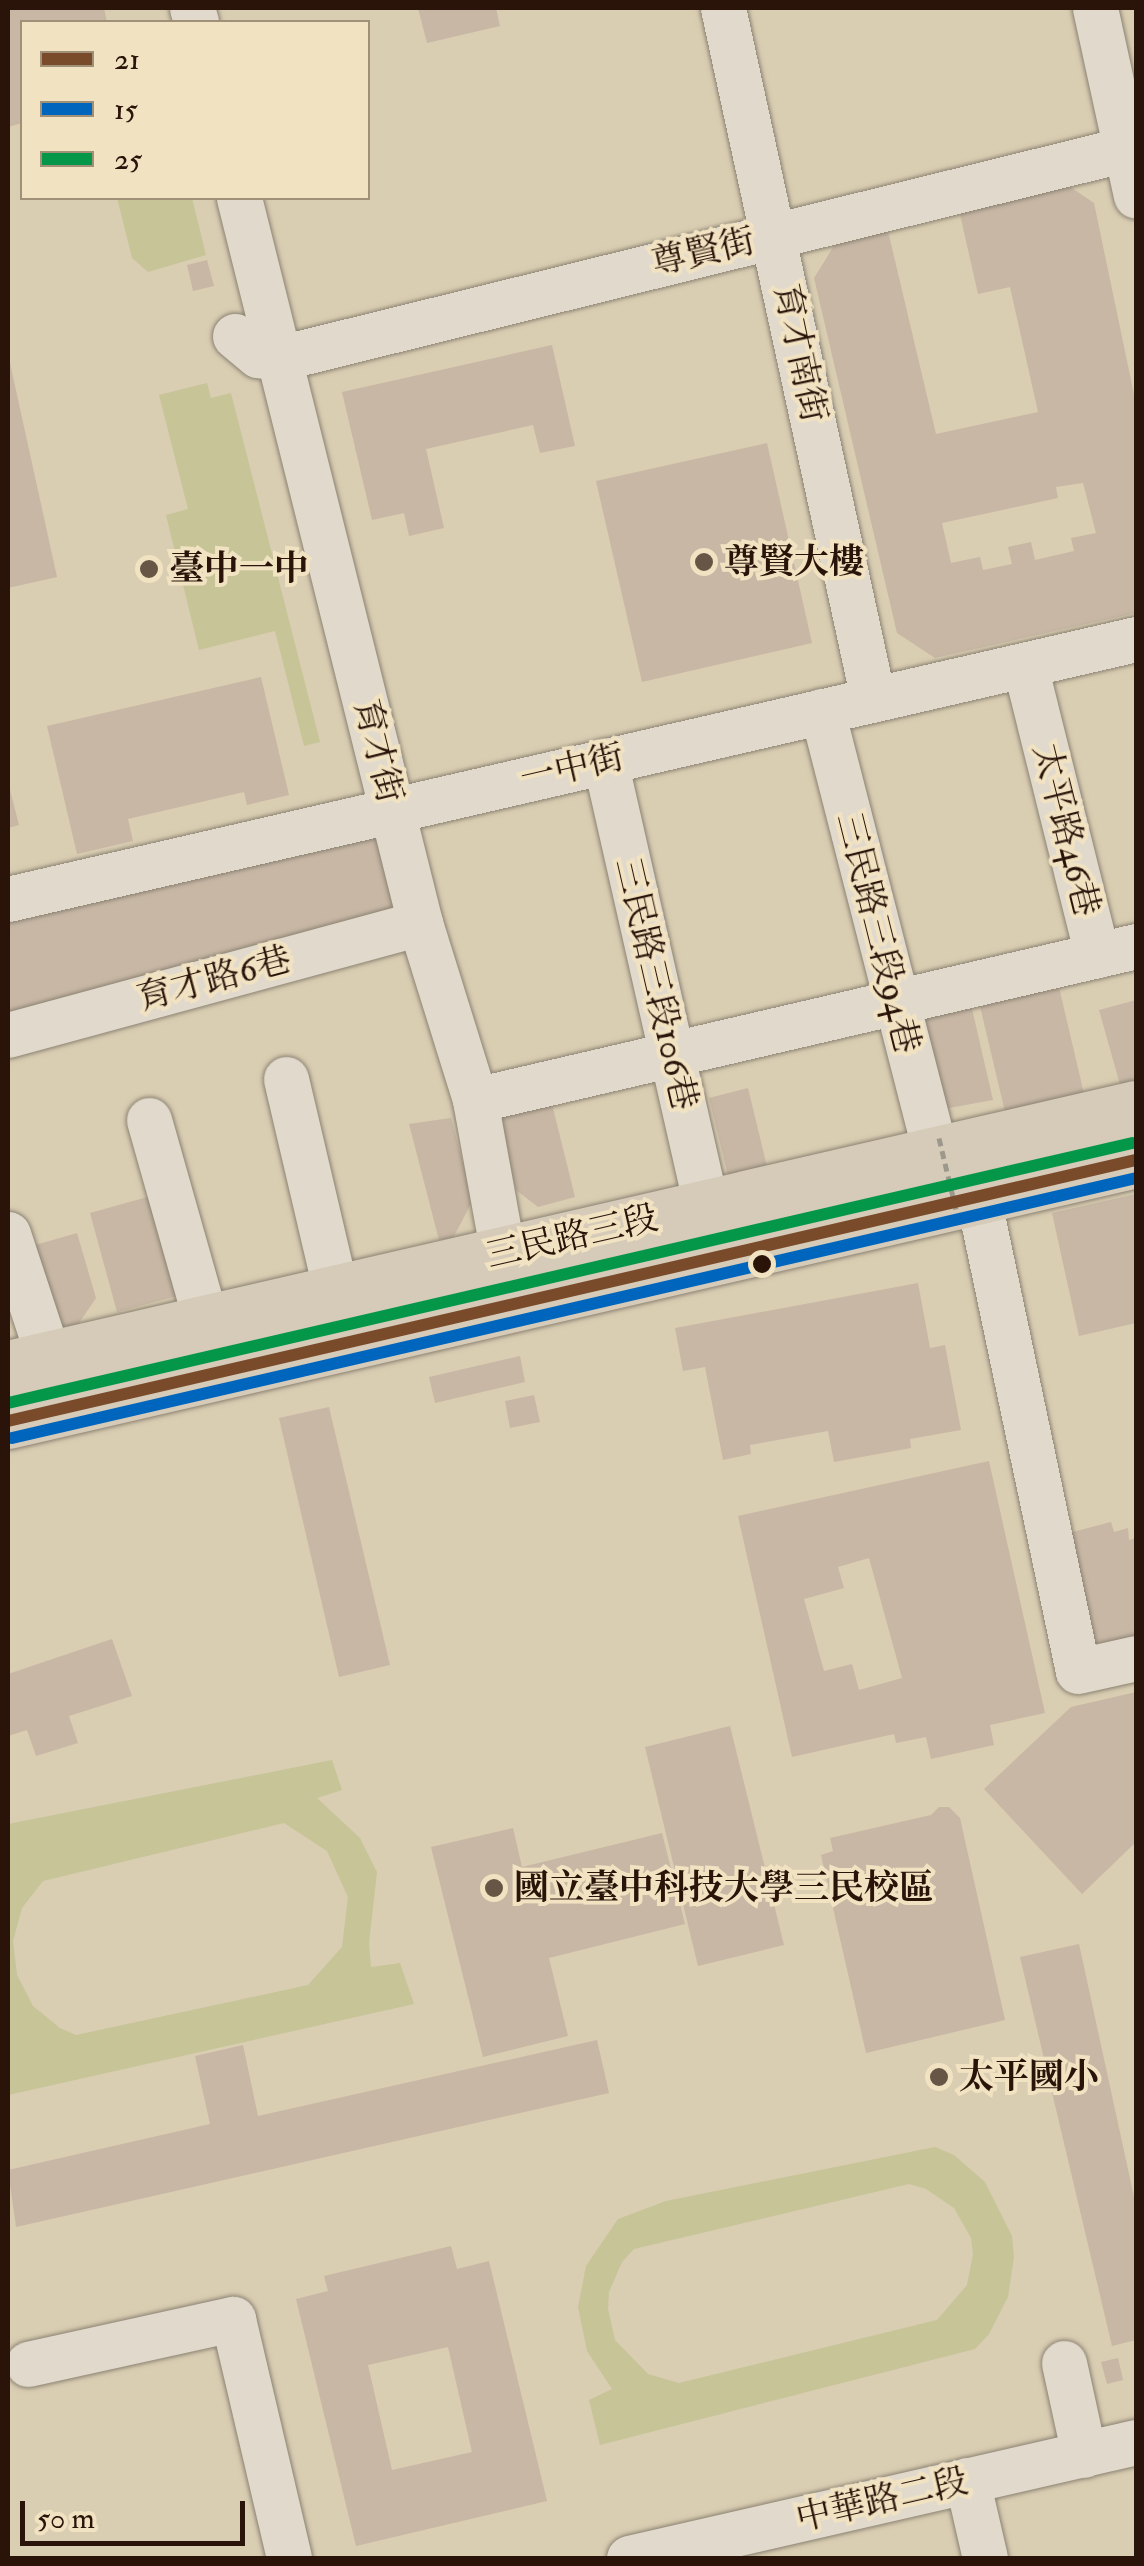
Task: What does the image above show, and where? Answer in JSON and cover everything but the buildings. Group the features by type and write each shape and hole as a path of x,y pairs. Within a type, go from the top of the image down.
{"main road":[{"name":"三民路三段","path":"8,1421 507,1279 706,1207 938,1146 1136,1108"},
{"name":"三民路三段","path":"28,1363 336,1293 507,1279 968,1207 1136,1160"}],"street":[{"name":"育才南街","path":"724,8 873,699"},
{"path":"1095,8 1136,196"},
{"name":"尊賢街","path":"280,358 1126,149"},
{"name":"育才街","path":"240,200 420,923 474,1100 507,1279"},
{"path":"235,336 258,355 280,358"},
{"name":"一中街","path":"8,899 1136,639"},
{"name":"太平路46巷","path":"1025,666 1117,951"},
{"name":"三民路三段94巷","path":"822,710 894,1001 938,1146"},
{"name":"三民路三段106巷","path":"605,761 706,1207"},
{"name":"育才路6巷","path":"8,1035 420,923"},
{"path":"474,1100 1117,951"},
{"path":"286,1079 336,1293"},
{"path":"149,1120 206,1322"},
{"path":"968,1207 1078,1671 1136,1658"},
{"path":"8,1234 28,1363"},
{"path":"28,2364 233,2318 289,2558"},
{"path":"1064,2363 1084,2455"},
{"name":"中華路二段","path":"628,2558 783,2541 967,2480 1136,2442"},
{"path":"967,2480 986,2558"}],"path":[{"path":"938,1146 968,1207"}],"shaded area":[{"path":"118,200 192,200 206,255 148,272 132,258"},
{"path":"207,383 211,398 231,393 320,742 304,746 275,631 199,650 166,515 188,509 159,395"},
{"path":"332,1760 342,1790 317,1798 360,1838 377,1872 369,1943 371,1967 400,1963 414,2004 8,2095 8,1824","holes":["284,1823 327,1851 348,1897 342,1947 308,1985 76,2035 60,2028 33,2006 17,1975 13,1941 22,1908 43,1881"]},
{"path":"935,2147 954,2155 985,2182 1012,2236 1014,2257 1008,2297 989,2334 975,2349 600,2445 589,2400 612,2389 587,2351 578,2307 586,2266 618,2219 666,2201","holes":["909,2184 926,2189 954,2208 971,2238 973,2254 967,2285 937,2320 679,2383 648,2374 615,2340 608,2309 609,2292 622,2262 634,2249"]}],"transit line":[{"name":"25","path":"8,1403 1132,1143"},
{"name":"21","path":"8,1421 1136,1160"},
{"name":"15","path":"12,1438 1136,1178"}],"place":[{"name":"尊賢大樓","path":"704,562"},
{"name":"臺中一中","path":"149,569"},
{"name":"國立臺中科技大學三民校區","path":"494,1888"},
{"name":"太平國小","path":"939,2077"}]}
